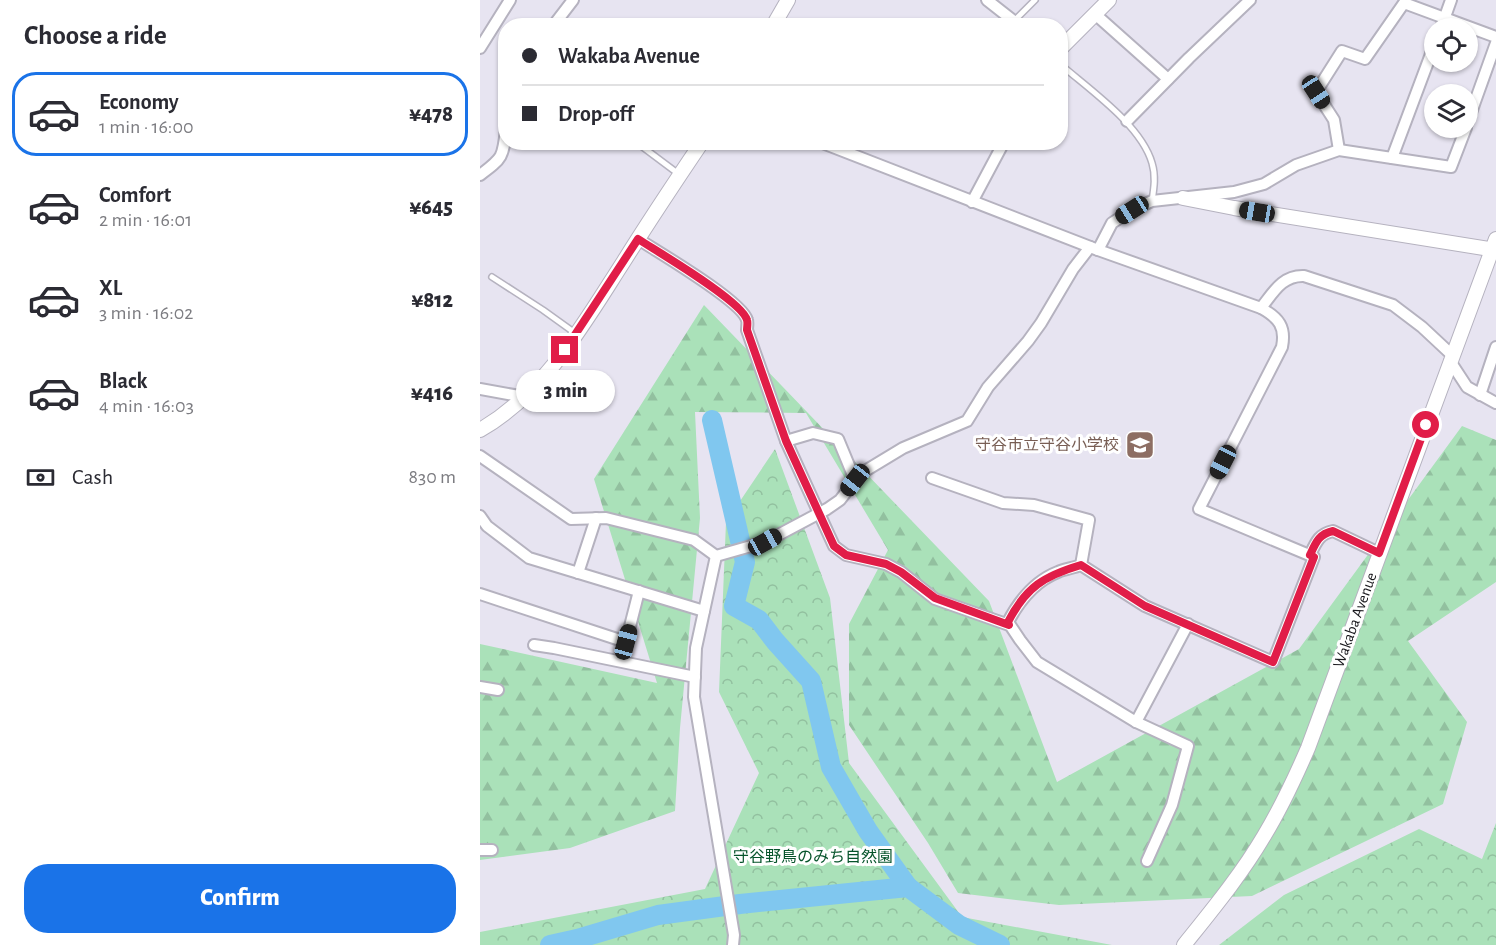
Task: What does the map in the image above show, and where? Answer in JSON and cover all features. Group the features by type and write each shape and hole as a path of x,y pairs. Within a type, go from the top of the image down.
{"street":[{"path":"499,18 510,0"},
{"path":"559,18 573,0"},
{"path":"778,18 788,0"},
{"path":"987,0 1010,18"},
{"path":"1068,41 1109,0"},
{"path":"1127,121 1250,0"},
{"path":"1445,18 1451,0"},
{"path":"1339,150 1334,120 1316,92 1342,51 1365,59 1404,3 1433,18"},
{"path":"1095,14 1168,79"},
{"path":"480,48 498,19"},
{"path":"1478,32 1496,37"},
{"path":"1478,93 1496,43"},
{"path":"1392,158 1424,72"},
{"path":"716,556 765,542 827,509 840,500 860,474 903,448 967,421 988,387 1041,323 1073,269 1094,248 1112,222 1132,210 1152,201 1234,192 1264,183 1296,165 1339,150 1451,167 1462,138"},
{"path":"480,175 496,163 503,150"},
{"path":"480,430 525,397 554,365 697,150"},
{"path":"840,150 1094,248 1261,308 1281,324 1284,338 1282,348 1199,509 1314,557 1273,662 1145,606 1081,565 1057,572 1034,585 1013,613 1008,622 1009,625"},
{"path":"972,202 1000,150"},
{"path":"1183,198 1234,208 1495,246"},
{"path":"638,239 721,293 737,306 747,319 747,330 786,441 831,541 838,549 846,555 886,564 901,572 935,598 1009,625 1037,662 1136,722 1188,746 1172,805 1147,861"},
{"name":"Wakaba Avenue","path":"1184,945 1239,873 1263,837 1283,802 1308,748 1451,358 1495,246"},
{"path":"1261,308 1287,278 1297,276 1304,276 1394,305 1422,327 1451,358 1467,387 1496,404"},
{"path":"1480,394 1496,347"},
{"path":"480,390 525,397"},
{"path":"786,441 813,434 838,439 855,480"},
{"path":"480,456 571,519 606,519 693,540 716,556"},
{"path":"932,478 1003,503 1034,505 1089,520 1081,565"},
{"path":"480,516 487,526 529,558 704,611"},
{"path":"578,573 596,518"},
{"path":"1310,555 1316,541 1326,533 1333,531 1379,553"},
{"path":"716,556 696,648 694,697 734,935 733,945"},
{"path":"480,594 626,642 639,591"},
{"path":"1136,722 1188,624"},
{"path":"534,645 695,677"},
{"path":"480,687 498,690"},
{"path":"480,850 492,850"}],"lane":[{"path":"1021,18 1035,0"},
{"path":"1068,71 1127,121 1138,135 1148,151 1155,176 1152,201"},
{"path":"647,150 680,175"},
{"path":"492,277 576,334"}],"green space":[{"path":"704,305 989,601 1057,782 1299,649 1462,426 1496,440 1496,582 1408,641 1467,722 1443,804 1252,896 1059,905 958,893 928,843 849,725 849,624 888,550 806,413 695,412 700,518 680,728 675,811 570,848 480,860 480,644 657,683 594,479"},
{"name":"守谷野鳥のみち自然園","path":"775,449 830,598 849,763 962,917 1112,945 480,945 480,932 705,889 759,773 719,692 726,522"},
{"path":"1496,823 1496,945 1219,945 1284,895 1419,829 1482,859"}],"waterway":[{"path":"712,420 745,562 734,606 759,620 811,681 831,767 868,831 908,887"},
{"path":"550,945 658,915 740,904 908,887 959,925 1000,945"}],"place":[{"name":"守谷市立守谷小学校","path":"1140,445"}],"route":[{"path":"565,350 638,239 721,293 737,306 747,319 747,330 786,441 831,541 846,555 886,564 901,572 935,598 1009,625 1008,622 1013,613 1034,585 1057,572 1081,565 1145,606 1273,662 1314,557 1310,555 1316,541 1326,533 1333,531 1379,553 1426,425"}]}
